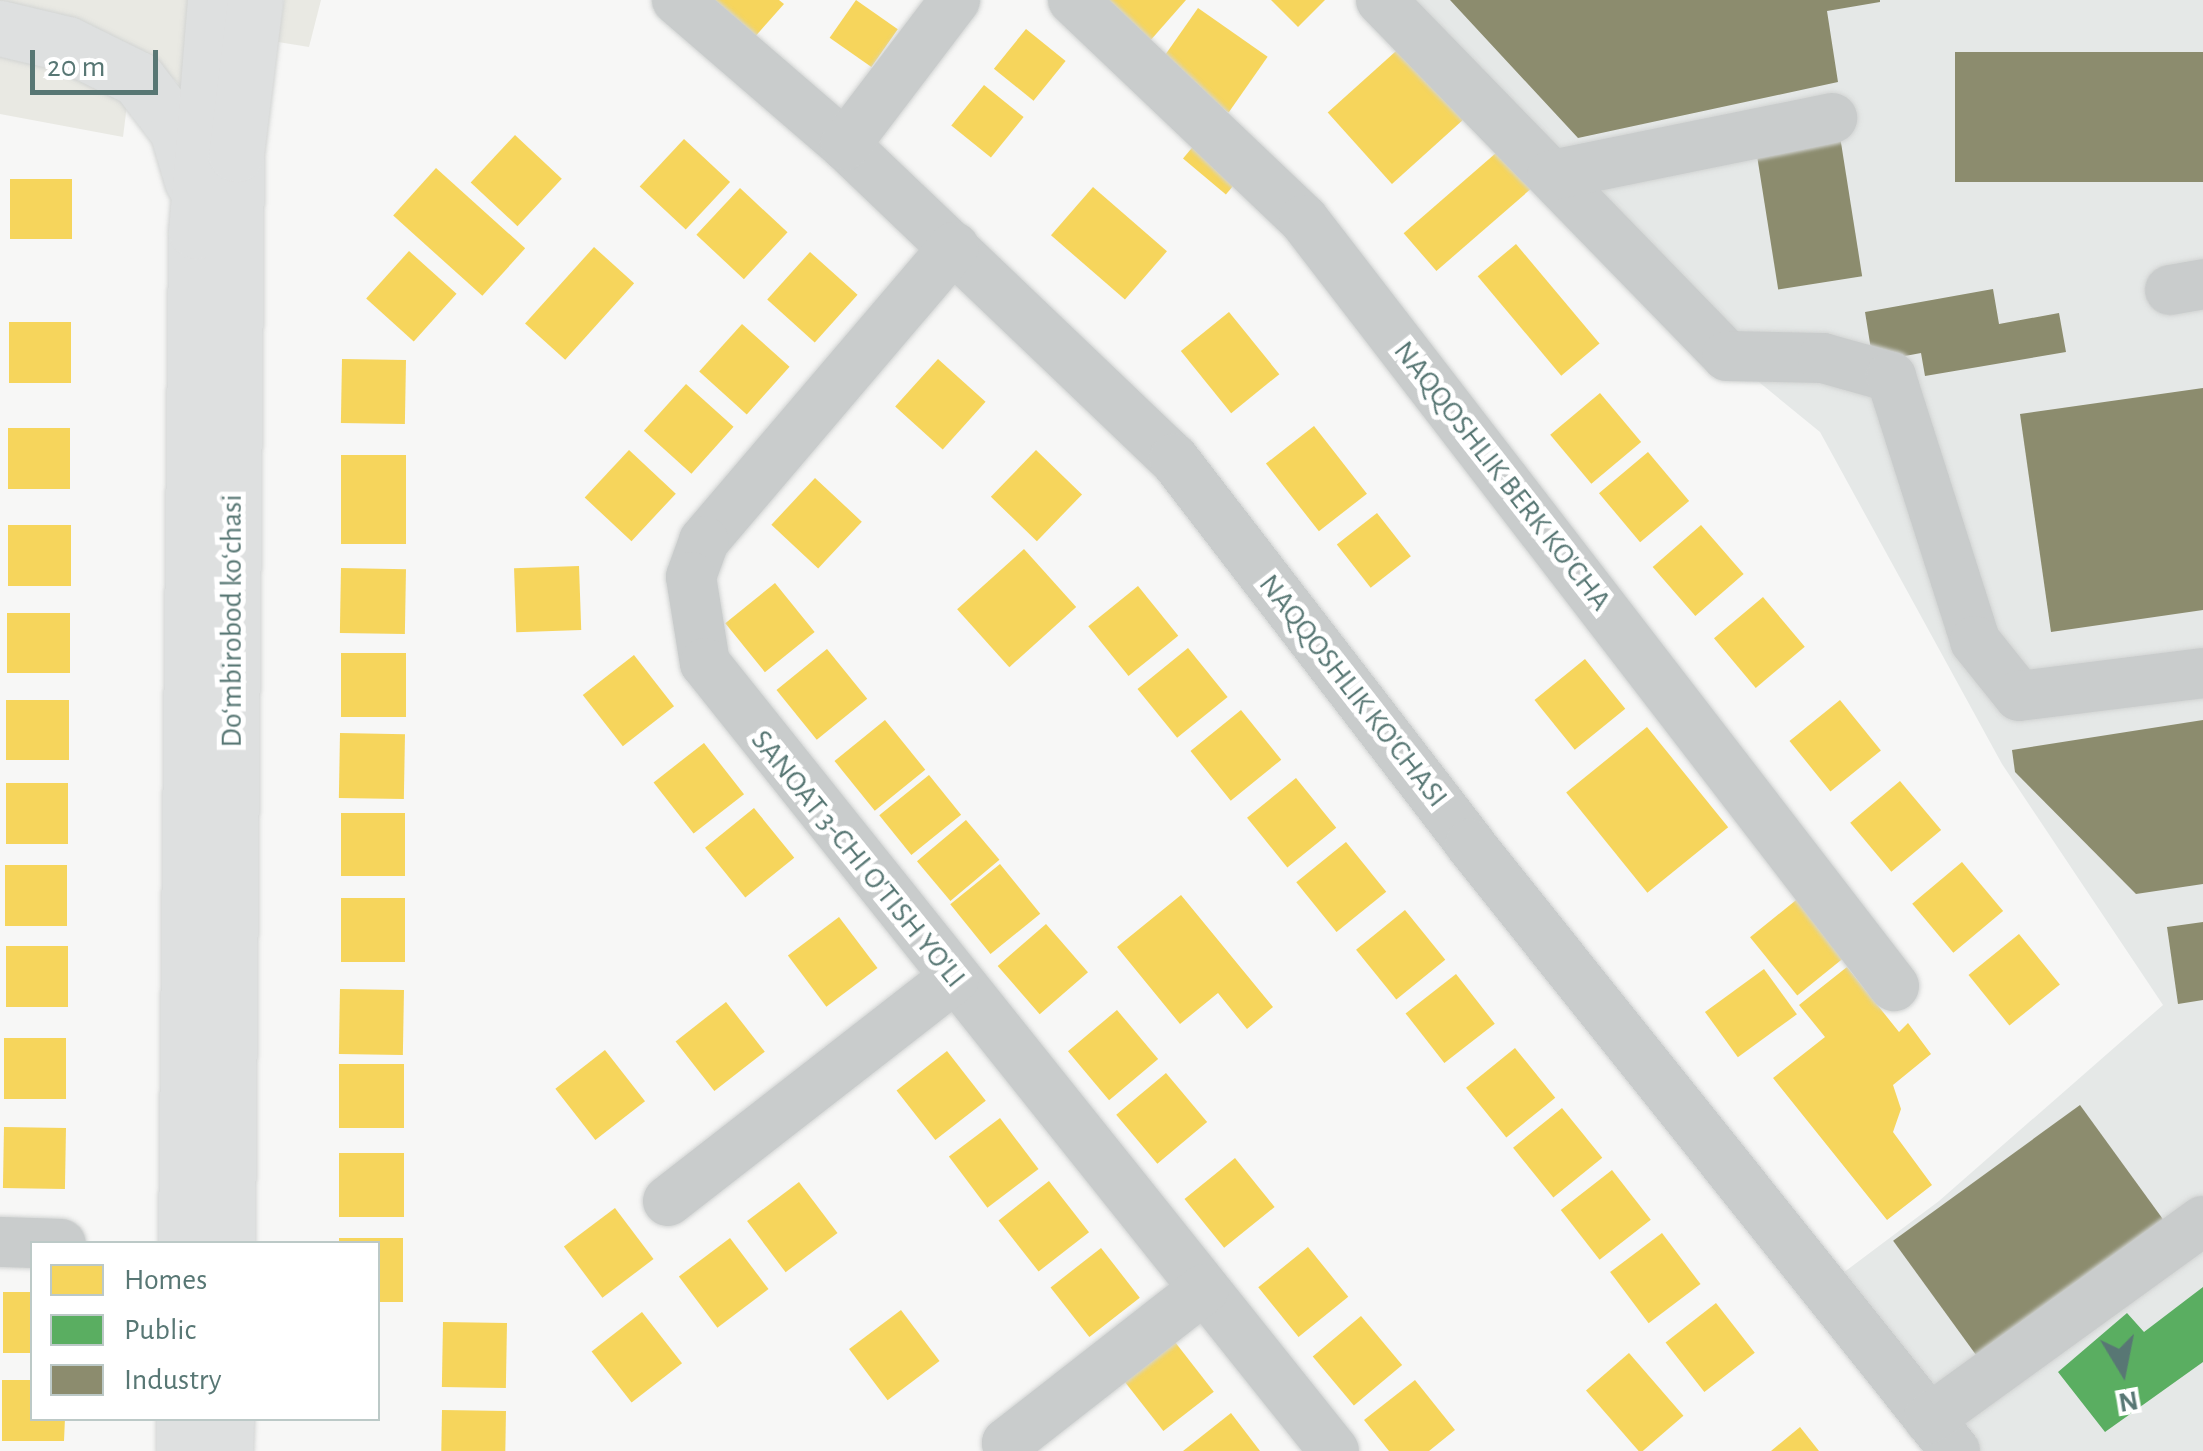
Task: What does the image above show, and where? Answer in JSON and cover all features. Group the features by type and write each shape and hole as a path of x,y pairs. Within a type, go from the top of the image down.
{"main road":[{"name":"Doʻmbirobod koʻchasi","path":"186,1241 196,231 215,0"},
{"name":"Doʻmbirobod koʻchasi","path":"227,1241 236,154 255,0"},
{"path":"0,28 66,44 138,79 186,148 196,231"},
{"path":"184,1421 184,1451"},
{"path":"226,1421 226,1451"}],"street":[{"name":"NAQQOSHLIK KO'CHASI","path":"677,0 844,145 1174,459 1470,844 1942,1435"},
{"path":"844,145 955,0"},
{"name":"NAQQOSHLIK BERK KO'CHA","path":"1073,0 1304,220 1894,986"},
{"path":"1381,0 1727,356 1822,358 1891,376 1974,641 2019,696 2203,673"},
{"path":"1552,175 1832,118"},
{"name":"SANOAT 3-CHI O'TISH YO'LI","path":"954,247 704,541 692,577 706,663 1334,1451"},
{"path":"668,1201 954,978"},
{"path":"1942,1435 2203,1221"},
{"path":"0,1242 30,1243"},
{"path":"1014,1451 1007,1443 1204,1289"}],"shaded area":[{"path":"0,0 193,0 182,87 167,73 0,13"},
{"path":"284,0 321,0 309,47 278,42"},
{"path":"1381,0 2203,0 2203,1451 1955,1451 1823,1288 1939,1201 2163,1005 2002,764 1820,432 1727,356"},
{"path":"0,55 24,57 128,97 123,137 0,114"}],"building: Homes":[{"path":"709,0 779,0 784,4 753,39"},
{"path":"856,0 898,29 871,67 830,38"},
{"path":"1107,0 1186,0 1149,42"},
{"path":"1271,0 1325,0 1298,27"},
{"path":"1198,8 1268,57 1229,112 1159,64"},
{"path":"1026,29 1066,61 1034,101 994,69"},
{"path":"1405,43 1469,114 1392,184 1328,113"},
{"path":"984,85 1024,117 991,158 951,125"},
{"path":"515,135 562,179 517,226 471,183"},
{"path":"1201,137 1244,173 1226,194 1183,158"},
{"path":"684,139 730,182 686,230 640,187"},
{"path":"1504,146 1537,184 1436,271 1404,233"},
{"path":"436,168 525,248 482,296 393,216"},
{"path":"10,179 72,179 72,239 10,239"},
{"path":"1093,187 1167,251 1125,300 1051,235"},
{"path":"740,188 788,232 744,279 696,235"},
{"path":"1516,244 1600,344 1561,376 1478,276"},
{"path":"594,247 634,283 565,360 525,324"},
{"path":"409,251 457,294 414,341 366,299"},
{"path":"810,252 858,295 815,342 767,300"},
{"path":"1229,312 1279,374 1231,413 1181,351"},
{"path":"9,322 71,322 71,383 9,383"},
{"path":"742,324 790,367 747,414 699,372"},
{"path":"342,359 406,360 405,424 341,423"},
{"path":"938,359 986,402 943,449 895,407"},
{"path":"686,384 734,427 691,474 644,431"},
{"path":"1600,393 1641,442 1591,484 1550,435"},
{"path":"1314,426 1367,494 1319,531 1266,464"},
{"path":"8,428 70,428 70,489 8,489"},
{"path":"629,450 676,494 631,541 585,498"},
{"path":"1036,450 1082,494 1037,541 991,497"},
{"path":"1648,452 1689,501 1640,542 1599,493"},
{"path":"341,455 406,455 406,544 341,544"},
{"path":"815,478 862,522 818,568 771,525"},
{"path":"1377,513 1411,556 1371,588 1337,544"},
{"path":"8,525 71,525 71,586 8,586"},
{"path":"1701,525 1744,574 1695,616 1653,567"},
{"path":"1024,549 1076,607 1009,667 957,609"},
{"path":"579,566 581,630 516,632 514,568"},
{"path":"341,568 406,569 405,634 340,633"},
{"path":"775,583 815,632 765,672 725,623"},
{"path":"1138,586 1178,636 1129,676 1088,626"},
{"path":"1763,597 1805,647 1756,688 1714,638"},
{"path":"7,613 70,613 70,673 7,673"},
{"path":"1188,648 1228,697 1177,738 1137,689"},
{"path":"827,649 867,699 817,740 776,690"},
{"path":"341,653 406,653 406,717 341,717"},
{"path":"634,655 674,706 623,746 583,695"},
{"path":"1585,659 1625,709 1575,750 1534,700"},
{"path":"6,700 69,700 69,760 6,760"},
{"path":"1840,700 1881,751 1830,791 1789,741"},
{"path":"1241,710 1281,760 1231,801 1190,751"},
{"path":"885,720 925,770 875,811 834,761"},
{"path":"1647,727 1728,827 1647,893 1566,792"},
{"path":"340,733 405,734 404,799 339,798"},
{"path":"704,743 744,794 694,834 654,782"},
{"path":"929,775 961,815 911,855 879,815"},
{"path":"1296,778 1336,828 1287,867 1247,818"},
{"path":"1900,781 1941,830 1891,872 1850,823"},
{"path":"6,783 68,783 68,844 6,844"},
{"path":"754,808 794,858 745,897 705,848"},
{"path":"341,813 405,813 405,876 341,876"},
{"path":"966,820 999,860 950,901 917,861"},
{"path":"1346,842 1386,892 1337,932 1296,882"},
{"path":"1962,862 2003,911 1953,953 1912,904"},
{"path":"1000,864 1040,914 991,954 950,904"},
{"path":"5,865 67,865 67,926 5,926"},
{"path":"1806,892 1853,950 1797,996 1750,937"},
{"path":"1181,895 1273,1007 1247,1029 1218,993 1180,1024 1117,947"},
{"path":"341,898 405,898 405,962 341,962"},
{"path":"1405,910 1445,960 1396,999 1356,950"},
{"path":"839,917 878,968 826,1007 788,956"},
{"path":"1046,924 1088,972 1040,1014 998,966"},
{"path":"2019,934 2060,985 2009,1025 1968,975"},
{"path":"6,946 68,946 68,1007 6,1007"},
{"path":"1847,967 1899,1032 1908,1023 1931,1054 1893,1085 1901,1109 1893,1132 1932,1185 1887,1220 1773,1078 1825,1037 1799,1005"},
{"path":"1764,969 1797,1014 1738,1057 1705,1012"},
{"path":"1456,974 1495,1024 1444,1063 1406,1013"},
{"path":"340,989 404,990 403,1055 339,1054"},
{"path":"726,1002 765,1052 714,1091 676,1041"},
{"path":"1117,1010 1158,1059 1109,1100 1068,1051"},
{"path":"4,1038 66,1038 66,1099 4,1099"},
{"path":"1515,1048 1555,1098 1506,1137 1466,1088"},
{"path":"605,1050 645,1101 595,1140 555,1089"},
{"path":"947,1051 986,1101 935,1140 897,1090"},
{"path":"339,1064 404,1064 404,1128 339,1128"},
{"path":"1166,1073 1207,1122 1157,1164 1116,1115"},
{"path":"1562,1108 1602,1158 1553,1197 1513,1148"},
{"path":"1000,1118 1039,1169 987,1208 949,1157"},
{"path":"4,1127 66,1128 65,1189 3,1188"},
{"path":"339,1153 404,1153 404,1217 339,1217"},
{"path":"1235,1158 1275,1207 1224,1248 1184,1199"},
{"path":"1612,1170 1651,1220 1600,1260 1561,1210"},
{"path":"1049,1181 1089,1232 1039,1272 999,1220"},
{"path":"799,1182 838,1233 786,1272 747,1221"},
{"path":"615,1208 654,1259 602,1298 564,1247"},
{"path":"1662,1233 1701,1284 1649,1323 1610,1272"},
{"path":"403,1238 403,1302 380,1302 380,1241 339,1241"},
{"path":"730,1238 769,1289 717,1328 679,1277"},
{"path":"1308,1247 1348,1297 1299,1337 1258,1287"},
{"path":"1101,1248 1140,1298 1089,1337 1051,1287"},
{"path":"3,1292 30,1292 30,1353 3,1353"},
{"path":"1716,1303 1755,1353 1704,1392 1666,1342"},
{"path":"901,1310 940,1361 888,1400 849,1349"},
{"path":"642,1312 682,1363 632,1403 592,1351"},
{"path":"1361,1316 1402,1365 1354,1406 1313,1356"},
{"path":"443,1322 507,1323 506,1388 442,1387"},
{"path":"1175,1342 1214,1392 1163,1431 1125,1381"},
{"path":"1629,1353 1683,1416 1639,1451 1586,1390"},
{"path":"2,1380 30,1380 30,1421 65,1421 64,1441 2,1441"},
{"path":"1415,1380 1455,1430 1429,1451 1389,1451 1364,1420"},
{"path":"442,1410 506,1411 505,1451 441,1451"},
{"path":"1231,1413 1260,1451 1183,1451"},
{"path":"1800,1427 1819,1451 1771,1451"}],"building: Public":[{"path":"2203,1287 2203,1362 2105,1432 2058,1372 2127,1313 2144,1332"}],"building: Industry":[{"path":"1450,0 1880,2 1827,11 1838,82 1578,138"},
{"path":"1955,52 2203,52 2203,182 1955,182"},
{"path":"1839,130 1862,276 1778,289 1755,143"},
{"path":"1993,289 1999,324 2059,313 2066,352 1925,376 1921,353 1873,362 1865,312"},
{"path":"2203,388 2203,610 2051,632 2020,414"},
{"path":"2203,720 2203,884 2136,894 2015,772 2012,750"},
{"path":"2203,922 2203,1000 2178,1004 2167,927"},
{"path":"2080,1105 2164,1221 1977,1356 1893,1241"}]}
